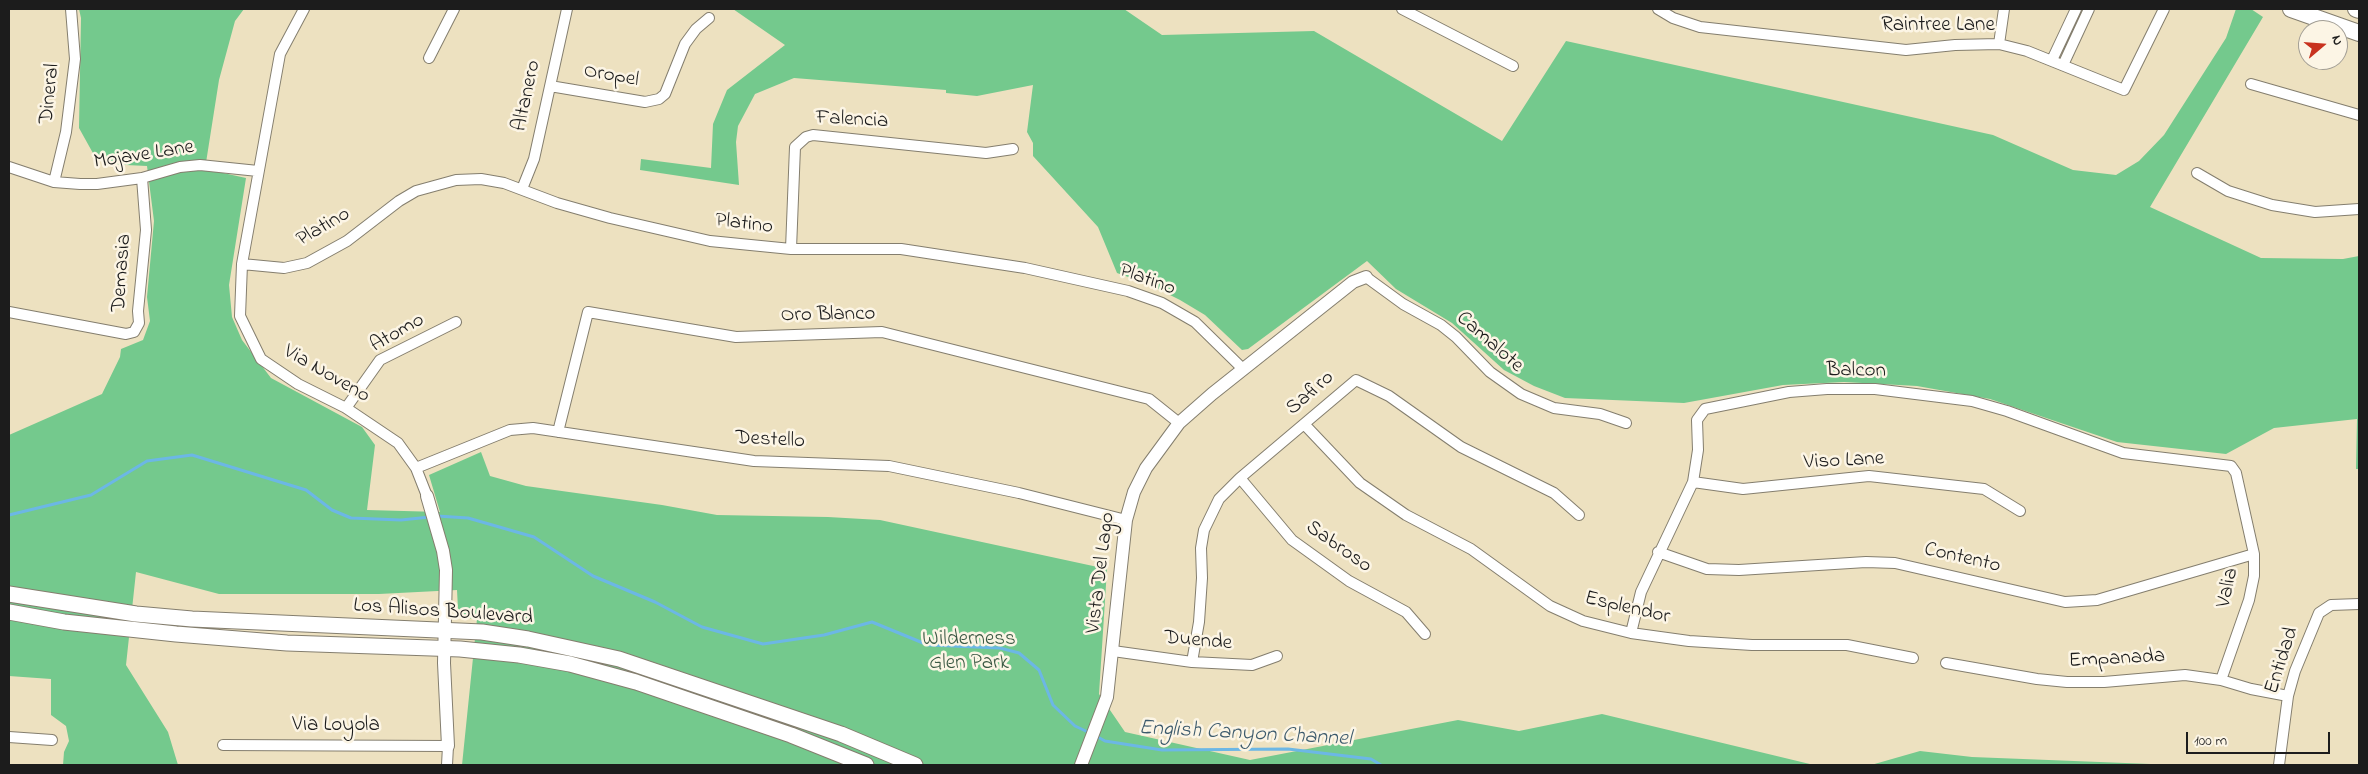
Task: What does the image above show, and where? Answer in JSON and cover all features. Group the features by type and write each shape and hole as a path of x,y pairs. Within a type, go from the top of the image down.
{"main road":[{"path":"2291,9 2359,33"},
{"name":"Los Alisos Boulevard","path":"9,594 127,613 192,619 482,632 528,639 619,659 841,734 915,765"},
{"name":"Los Alisos Boulevard","path":"9,612 112,628 287,644 445,648 527,656 570,664 636,682 791,735 866,765"}],"street":[{"name":"Dineral","path":"54,182 66,132 75,59 71,9"},
{"name":"Via Noveno","path":"304,9 280,54 242,264 240,316 261,359 298,384 346,408 398,443 416,468 440,538 446,570 447,765"},
{"path":"429,58 454,9"},
{"name":"Altanero","path":"522,189 534,159 567,9"},
{"path":"1402,9 1421,13 1513,66"},
{"name":"Raintree Lane","path":"1658,9 1673,18 1700,27 1906,50 1955,45 1999,44 2052,60 2124,90 2164,9"},
{"path":"1999,44 2004,9"},
{"path":"2052,60 2076,9"},
{"path":"2063,65 2089,9"},
{"name":"Oropel","path":"550,86 644,102 659,99 665,94 685,44 696,29 709,18"},
{"path":"2069,24 2080,29"},
{"path":"2251,84 2359,115"},
{"name":"Falencia","path":"791,249 795,147 806,138 813,135 986,153 1013,149"},
{"name":"Mojave Lane","path":"9,167 54,182 96,184 142,178 180,167 200,165 258,171"},
{"path":"2197,172 2228,191 2272,205 2315,212 2359,209"},
{"name":"Demasia","path":"9,312 126,334 134,332 139,323 138,310 146,230 142,178"},
{"name":"Platino","path":"242,264 284,268 307,263 347,241 398,201 416,191 435,184 456,180 481,179 504,183 557,204 592,214 701,239 744,246 791,249 901,249 1025,268 1128,291 1162,303 1196,322 1243,369"},
{"name":"Vista Del Lago","path":"1081,765 1099,724 1107,697 1126,520 1134,492 1146,468 1179,423 1243,369 1353,282 1366,277"},
{"name":"Camalote","path":"1366,277 1403,304 1441,325 1456,337 1490,372 1521,394 1554,408 1600,414 1626,423"},
{"name":"Oro Blanco","path":"558,432 588,312 736,337 882,332 1149,399 1179,423"},
{"name":"Atomo","path":"346,408 380,360 456,322"},
{"name":"Safiro","path":"1192,662 1199,622 1202,578 1201,548 1204,530 1219,499 1240,478 1356,380 1389,396 1461,447 1554,493 1579,515"},
{"name":"Balcon","path":"1630,633 1640,592 1694,482 1698,450 1697,420 1705,409 1788,392 1827,389 1875,390 1972,401 2007,411 2123,453 2231,466 2236,473"},
{"name":"Esplendor","path":"1304,424 1360,482 1406,515 1471,549 1550,606 1583,621 1630,633 1717,644 1847,645 1913,658"},
{"name":"Destello","path":"416,468 510,430 533,428 754,461 889,466 1019,492 1126,520"},
{"name":"Valia","path":"2221,680 2249,600 2254,576 2254,554 2236,473"},
{"name":"Viso Lane","path":"1694,482 1743,489 1869,476 1984,489 2020,511"},
{"name":"Sabroso","path":"1240,478 1292,540 1349,581 1406,612 1425,634"},
{"name":"Contento","path":"1658,552 1707,569 1739,570 1866,562 1896,563 2065,602 2097,600 2254,554"},
{"name":"Entidad","path":"2279,765 2288,696 2295,670 2319,613 2331,605 2359,604"},
{"name":"Duende","path":"1113,651 1192,662 1252,665 1278,656"},
{"name":"Empanada","path":"1946,663 2037,679 2067,682 2104,682 2185,675 2221,680 2251,689 2288,696"},
{"path":"9,737 52,740"},
{"name":"Via Loyola","path":"223,744 448,746"}],"green space":[{"name":"Wilderness Glen Park","path":"79,9 244,9 235,21 219,80 205,169 246,178 229,285 232,317 242,340 271,378 362,427 375,445 367,510 440,512 429,475 481,452 490,476 526,486 662,505 717,515 880,520 1107,569 1099,694 1125,732 1250,760 1458,720 1519,731 1602,714 1814,765 462,765 477,619 465,618 458,609 457,590 379,594 219,594 136,572 126,665 168,732 178,765 63,765 64,752 69,741 66,726 51,715 51,679 9,676 9,435 102,394 120,357 121,349 143,340 150,321 147,297 154,221 147,166 105,164 94,155 79,128 81,18"},
{"path":"733,9 1124,9 1162,35 1314,31 1502,141 1566,41 1993,135 2073,170 2116,175 2139,161 2164,135 2226,38 2236,9 2251,9 2263,17 2150,207 2261,258 2343,259 2359,256 2359,469 2356,469 2357,419 2274,428 2226,454 2117,442 1990,399 1917,386 1844,382 1783,385 1684,403 1565,398 1534,386 1504,370 1452,323 1396,289 1367,261 1248,349 1242,350 1205,315 1148,284 1117,273 1098,227 1033,156 1033,143 1027,132 1033,85 977,96 946,93 946,90 794,78 755,94 738,126 736,142 739,185 640,170 641,159 711,168 713,124 727,90 785,45"},
{"path":"1920,751 1972,757 2176,765 1871,765"}],"waterway":[{"name":"English Canyon Channel","path":"9,515 91,495 147,461 192,455 306,490 332,510 351,518 401,520 430,517"},
{"name":"English Canyon Channel","path":"437,516 468,518 534,537 593,576 655,602 702,627 763,644 824,635 872,622 928,645 1000,648 1019,653 1039,670 1053,705 1075,726 1090,733"},
{"name":"English Canyon Channel","path":"1096,736 1105,741 1162,750 1288,749 1371,759 1381,765"}]}
